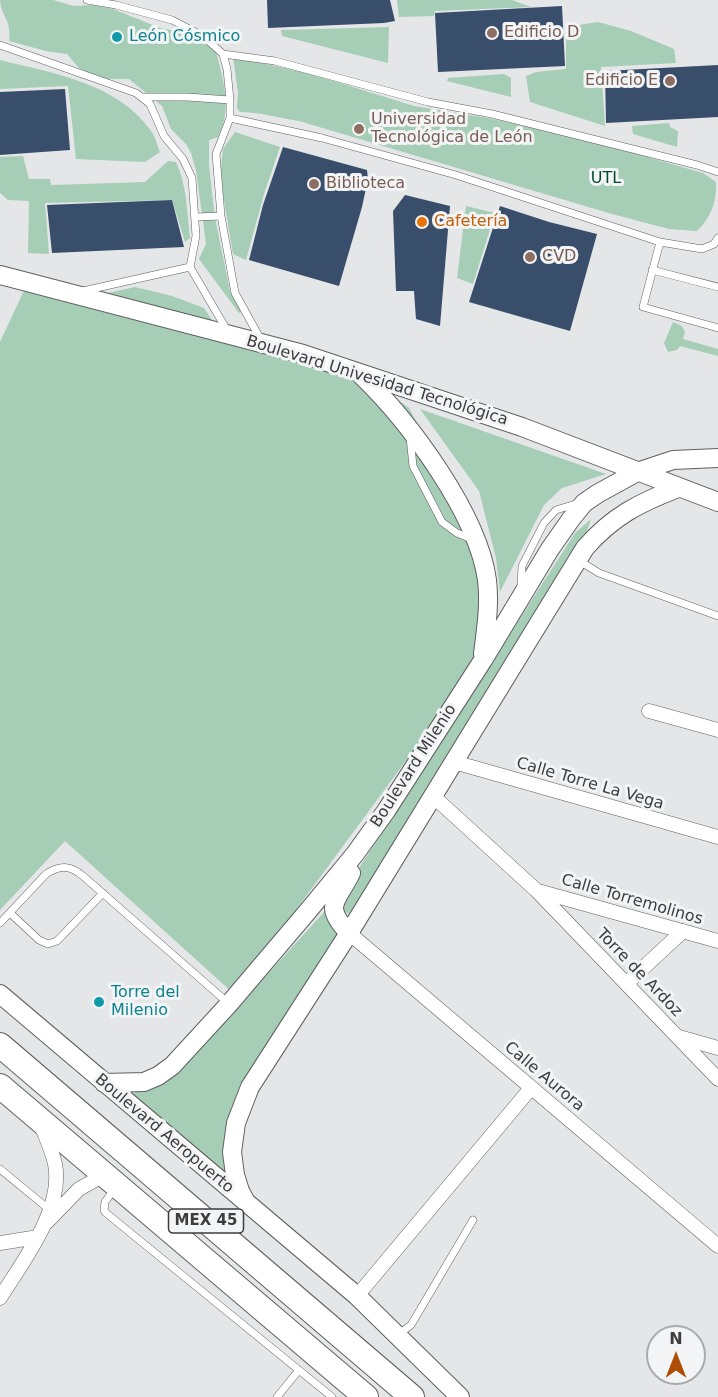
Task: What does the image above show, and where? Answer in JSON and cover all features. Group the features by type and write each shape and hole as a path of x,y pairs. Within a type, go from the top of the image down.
{"highway":[{"name":"MEX 45","path":"0,1045 412,1397"},
{"name":"MEX 45","path":"0,1086 366,1397"}],"street":[{"name":"Boulevard Univesidad Tecnológica","path":"0,275 303,354 522,427 678,488"},
{"path":"358,372 409,428 462,510 476,541 483,561 488,598 483,660"},
{"name":"Boulevard Milenio","path":"104,1083 144,1082 172,1066 229,1004 355,854 386,811 571,519 587,501 638,472 673,460 718,458"},
{"path":"678,488 718,502"},
{"name":"Boulevard Milenio","path":"247,1204 237,1184 233,1163 233,1137 241,1105 259,1072 350,933 578,560 597,535 619,516 649,499 678,488"},
{"path":"649,711 718,730"},
{"name":"Calle Torre La Vega","path":"454,762 718,837"},
{"name":"Torre de Ardoz","path":"433,796 536,890 718,1079"},
{"path":"350,933 336,918 334,905 350,876 355,854"},
{"name":"Calle Torremolinos","path":"536,890 718,941"},
{"path":"627,983 682,931"},
{"name":"Calle Aurora","path":"350,933 718,1246"},
{"name":"Boulevard Aeropuerto","path":"0,994 357,1296 460,1397"},
{"path":"677,1036 718,1048"},
{"path":"357,1296 531,1088"},
{"path":"0,1298 50,1215 56,1185 55,1163 39,1119"},
{"path":"50,1215 79,1189 110,1181"},
{"path":"0,1243 38,1237"}],"lane":[{"path":"87,0 137,9 172,20 203,36 223,54 227,69 230,118 216,154 221,216 231,281 235,293 264,345"},
{"path":"0,45 116,85 143,97 187,96 230,100"},
{"path":"223,54 275,61 428,102 492,114 698,165 718,172"},
{"path":"143,97 156,115 164,136 188,167 195,193 196,217 195,247 190,267 231,336"},
{"path":"230,118 322,138 456,175 660,242 702,249 714,244 718,238"},
{"path":"196,217 221,216"},
{"path":"660,242 643,307 718,328"},
{"path":"69,294 190,267"},
{"path":"652,270 718,287"},
{"path":"578,560 599,573 718,615"},
{"path":"0,923 46,874 62,867 76,870 229,1004"},
{"path":"10,913 39,940 48,944 57,941 103,893"},
{"path":"0,1169 50,1215"},
{"path":"110,1181 105,1202 106,1213 332,1397"},
{"path":"397,1336 411,1325 473,1220"},
{"path":"277,1397 299,1370"}],"green space":[{"path":"0,0 53,0 74,6 93,5 113,9 160,28 188,33 216,51 224,84 226,105 223,126 218,137 209,140 209,166 215,218 230,291 243,311 239,313 199,259 206,244 196,170 191,153 186,144 171,129 162,106 129,79 99,79 79,68 67,54 9,41 8,23"},
{"path":"397,0 512,0 531,7 435,11 434,16 399,17"},
{"path":"598,22 631,31 674,49 676,63 601,67 605,126 530,102 526,76 536,72 566,69 566,27"},
{"path":"389,27 388,63 282,36 281,30"},
{"name":"UTL","path":"233,57 308,73 414,106 538,129 703,173 716,182 714,202 706,221 697,231 669,229 299,121 240,112 237,108 238,93"},
{"path":"0,60 83,82 121,101 152,133 160,152 145,162 76,159 68,86 0,89"},
{"path":"504,74 511,78 511,97 447,81 448,78"},
{"path":"669,123 670,127 678,131 677,147 633,134 632,126"},
{"path":"235,132 280,147 246,260 233,254 220,177 223,149"},
{"path":"23,156 29,179 50,179 51,185 145,182 168,161 176,162 184,190 190,238 185,242 172,200 45,203 49,254 28,253 29,201 8,200 0,193 0,157"},
{"path":"466,206 495,213 473,284 457,278"},
{"path":"29,280 358,372 409,408 471,521 489,583 486,652 234,994 65,841 0,910 0,342"},
{"path":"135,287 172,296 204,308 216,326 108,293"},
{"path":"673,322 682,326 685,332 683,339 718,349 718,356 680,346 677,350 668,352 664,343"},
{"path":"420,409 606,474 562,488 544,505 500,592 496,558 479,491"},
{"path":"591,519 585,537 349,914 342,910 341,896 575,533"},
{"path":"325,911 339,934 239,1097 224,1171 132,1093 150,1089 174,1077"}],"building":[{"path":"267,0 390,0 395,21 268,28"},
{"path":"562,6 565,66 438,72 435,13"},
{"path":"718,65 718,117 606,123 605,71"},
{"path":"65,89 70,150 0,155 0,92"},
{"path":"283,147 367,170 368,179 362,207 339,286 249,260 263,205"},
{"path":"405,195 450,206 440,326 416,319 414,291 396,291 393,211"},
{"path":"172,200 184,247 52,253 47,205"},
{"path":"500,206 597,234 570,331 469,302"}],"place":[{"name":"Edificio D","path":"492,33"},
{"name":"León Cósmico","path":"117,37"},
{"name":"Edificio E","path":"670,81"},
{"name":"Universidad Tecnológica de León","path":"359,129"},
{"name":"Biblioteca","path":"314,184"},
{"name":"Cafetería","path":"422,222"},
{"name":"CVD","path":"530,257"},
{"name":"Torre del Milenio","path":"99,1002"}]}
